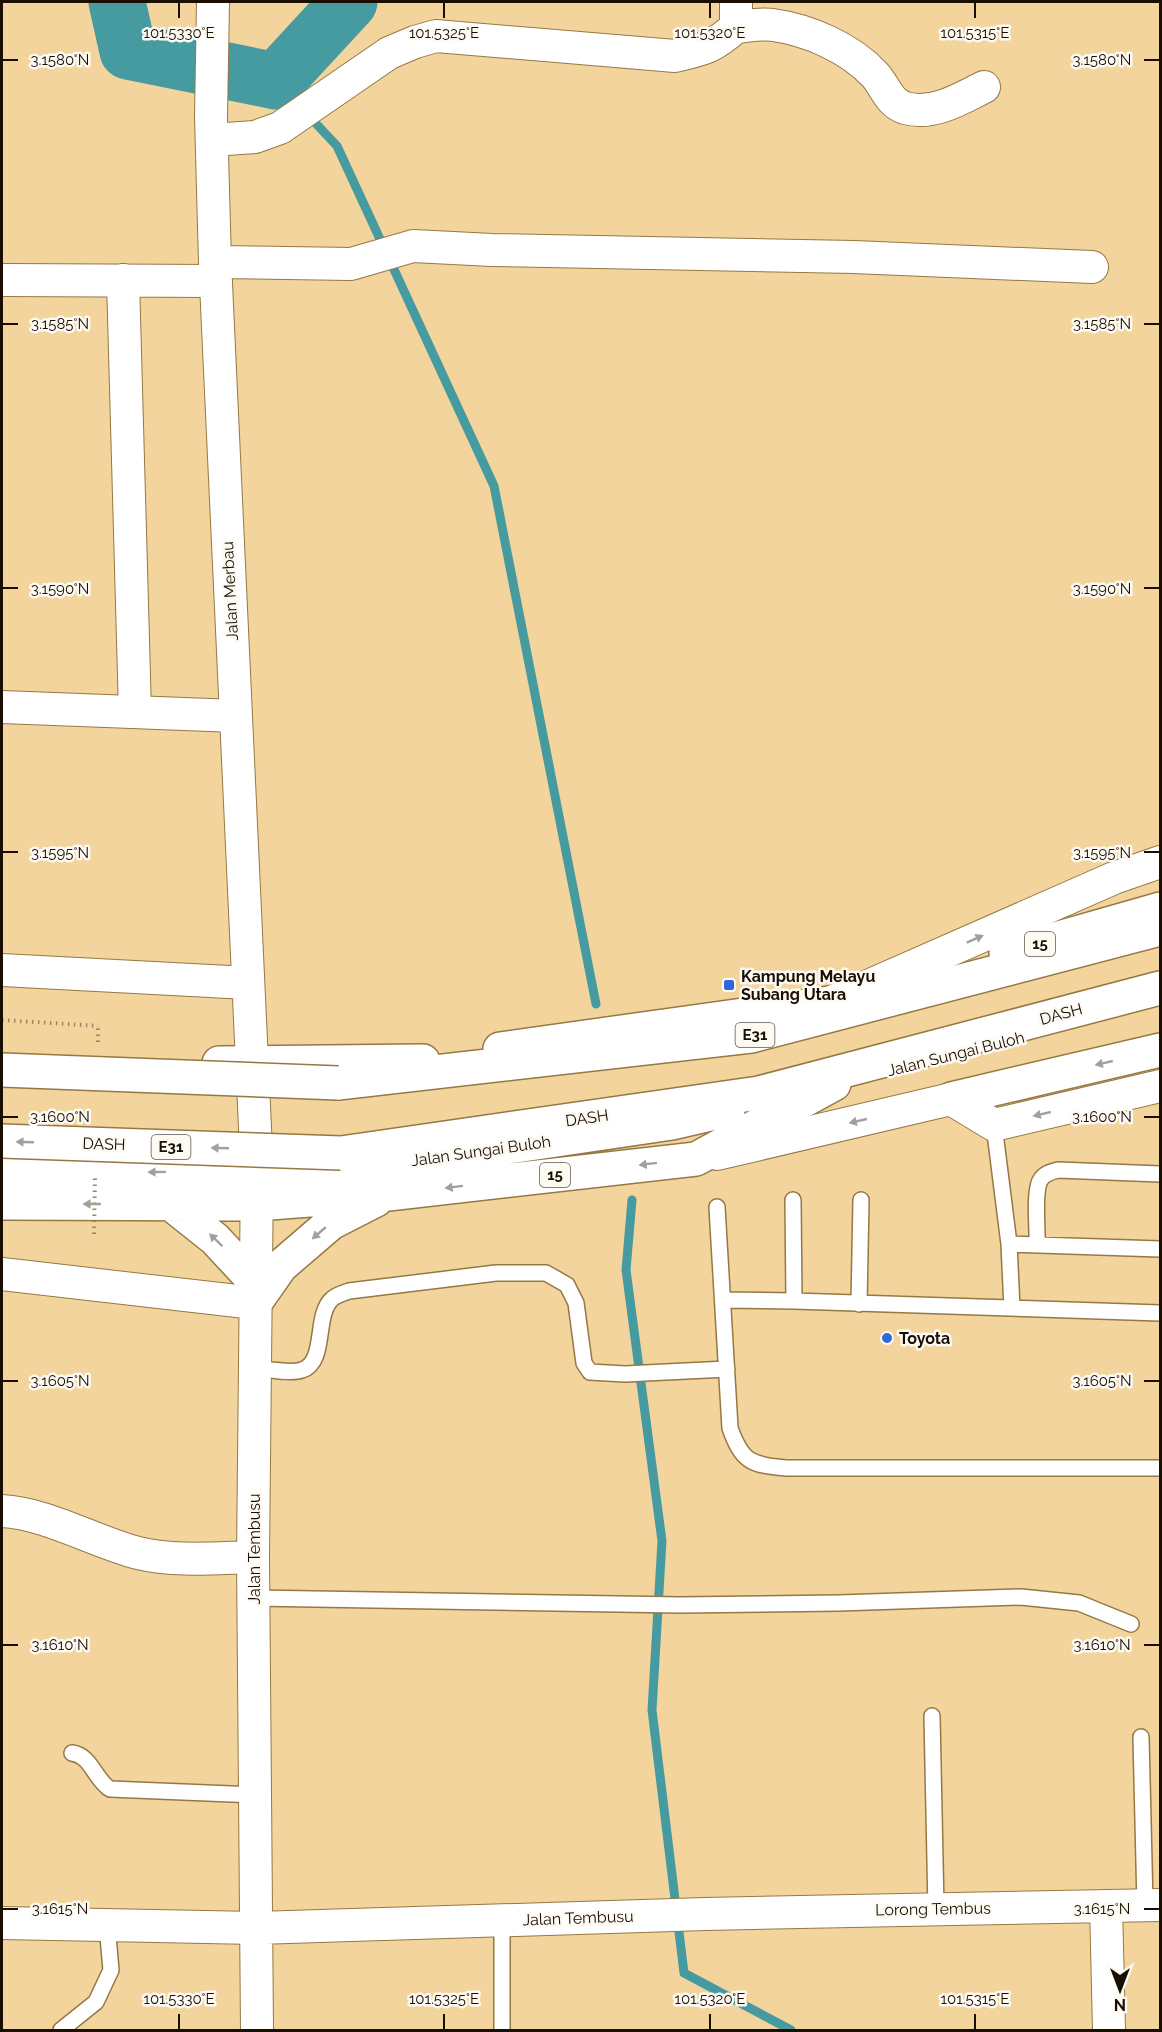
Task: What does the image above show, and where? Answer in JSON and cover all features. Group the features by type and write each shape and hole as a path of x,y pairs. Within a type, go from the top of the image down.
{"highway":[{"name":"15","path":"2,1056 252,1064 422,1061 825,1005 1161,909"},
{"name":"E31","path":"2,1070 338,1083 751,1036 1161,929"},
{"name":"DASH","path":"2,1141 353,1151 759,1093 1161,988"},
{"name":"Jalan Sungai Buloh","path":"2,1174 257,1171 394,1164 672,1124 1161,1004"},
{"path":"951,1099 1161,1050"},
{"name":"15","path":"2,1203 257,1204 388,1194 696,1159 834,1084"},
{"path":"171,1204 215,1239 255,1293 281,1266 331,1223 388,1194"}],"street":[{"name":"Jalan Merbau","path":"213,2 211,129 215,272 257,1171"},
{"path":"211,129 255,137 280,128 388,53 436,36 675,56 710,47 736,14 810,34 852,55 876,75 888,95 904,108 923,110 948,105 984,87"},
{"path":"2,280 123,280 351,264 413,246 854,257 1092,267"},
{"path":"123,280 135,712"},
{"path":"2,707 236,716"},
{"path":"825,1005 1114,878 1161,862"},
{"path":"2,970 248,983"},
{"path":"696,1159 951,1099 994,1125 1161,1086"},
{"name":"Jalan Tembusu","path":"257,1171 253,1557 257,2031"},
{"path":"2,1274 255,1293"},
{"path":"2,1512 12,1512 51,1523 136,1552 172,1560 253,1557"},
{"name":"Lorong Tembus","path":"647,1916 1153,1905"},
{"path":"1106,1906 1109,2031"},
{"name":"Jalan Tembusu","path":"2,1923 257,1928 647,1916"}],"lane":[{"path":"994,1125 1009,1244 1012,1308"},
{"path":"1037,1245 1038,1189 1041,1179 1048,1173 1058,1170 1161,1174"},
{"path":"793,1200 794,1301"},
{"path":"859,1304 861,1200"},
{"path":"717,1207 730,1428 737,1447 747,1460 765,1466 786,1468 1161,1468"},
{"path":"1009,1244 1161,1249"},
{"path":"255,1368 296,1371 303,1370 310,1365 316,1356 324,1311 332,1299 349,1291 496,1273 546,1274 567,1285 576,1303 584,1363 590,1372 682,1373 727,1369"},
{"path":"723,1300 1161,1313"},
{"path":"253,1598 680,1605 1022,1597 1079,1603 1131,1624"},
{"path":"932,1716 936,1909"},
{"path":"1141,1737 1153,1905"},
{"path":"72,1753 83,1757 101,1782 110,1789 256,1795"},
{"path":"502,1921 502,2031"},
{"path":"61,2031 96,2002 111,1970 106,1925"}],"path":[{"path":"2,1020 98,1026"}],"waterway":[{"path":"117,2 128,51 276,81 349,2"},
{"path":"276,81 337,146 494,486 596,1004"},
{"path":"632,1200 626,1270 662,1541 652,1710 684,1973 791,2030"}],"place":[{"name":"Kampung Melayu Subang Utara","path":"729,985"},
{"name":"Toyota","path":"887,1338"}]}
